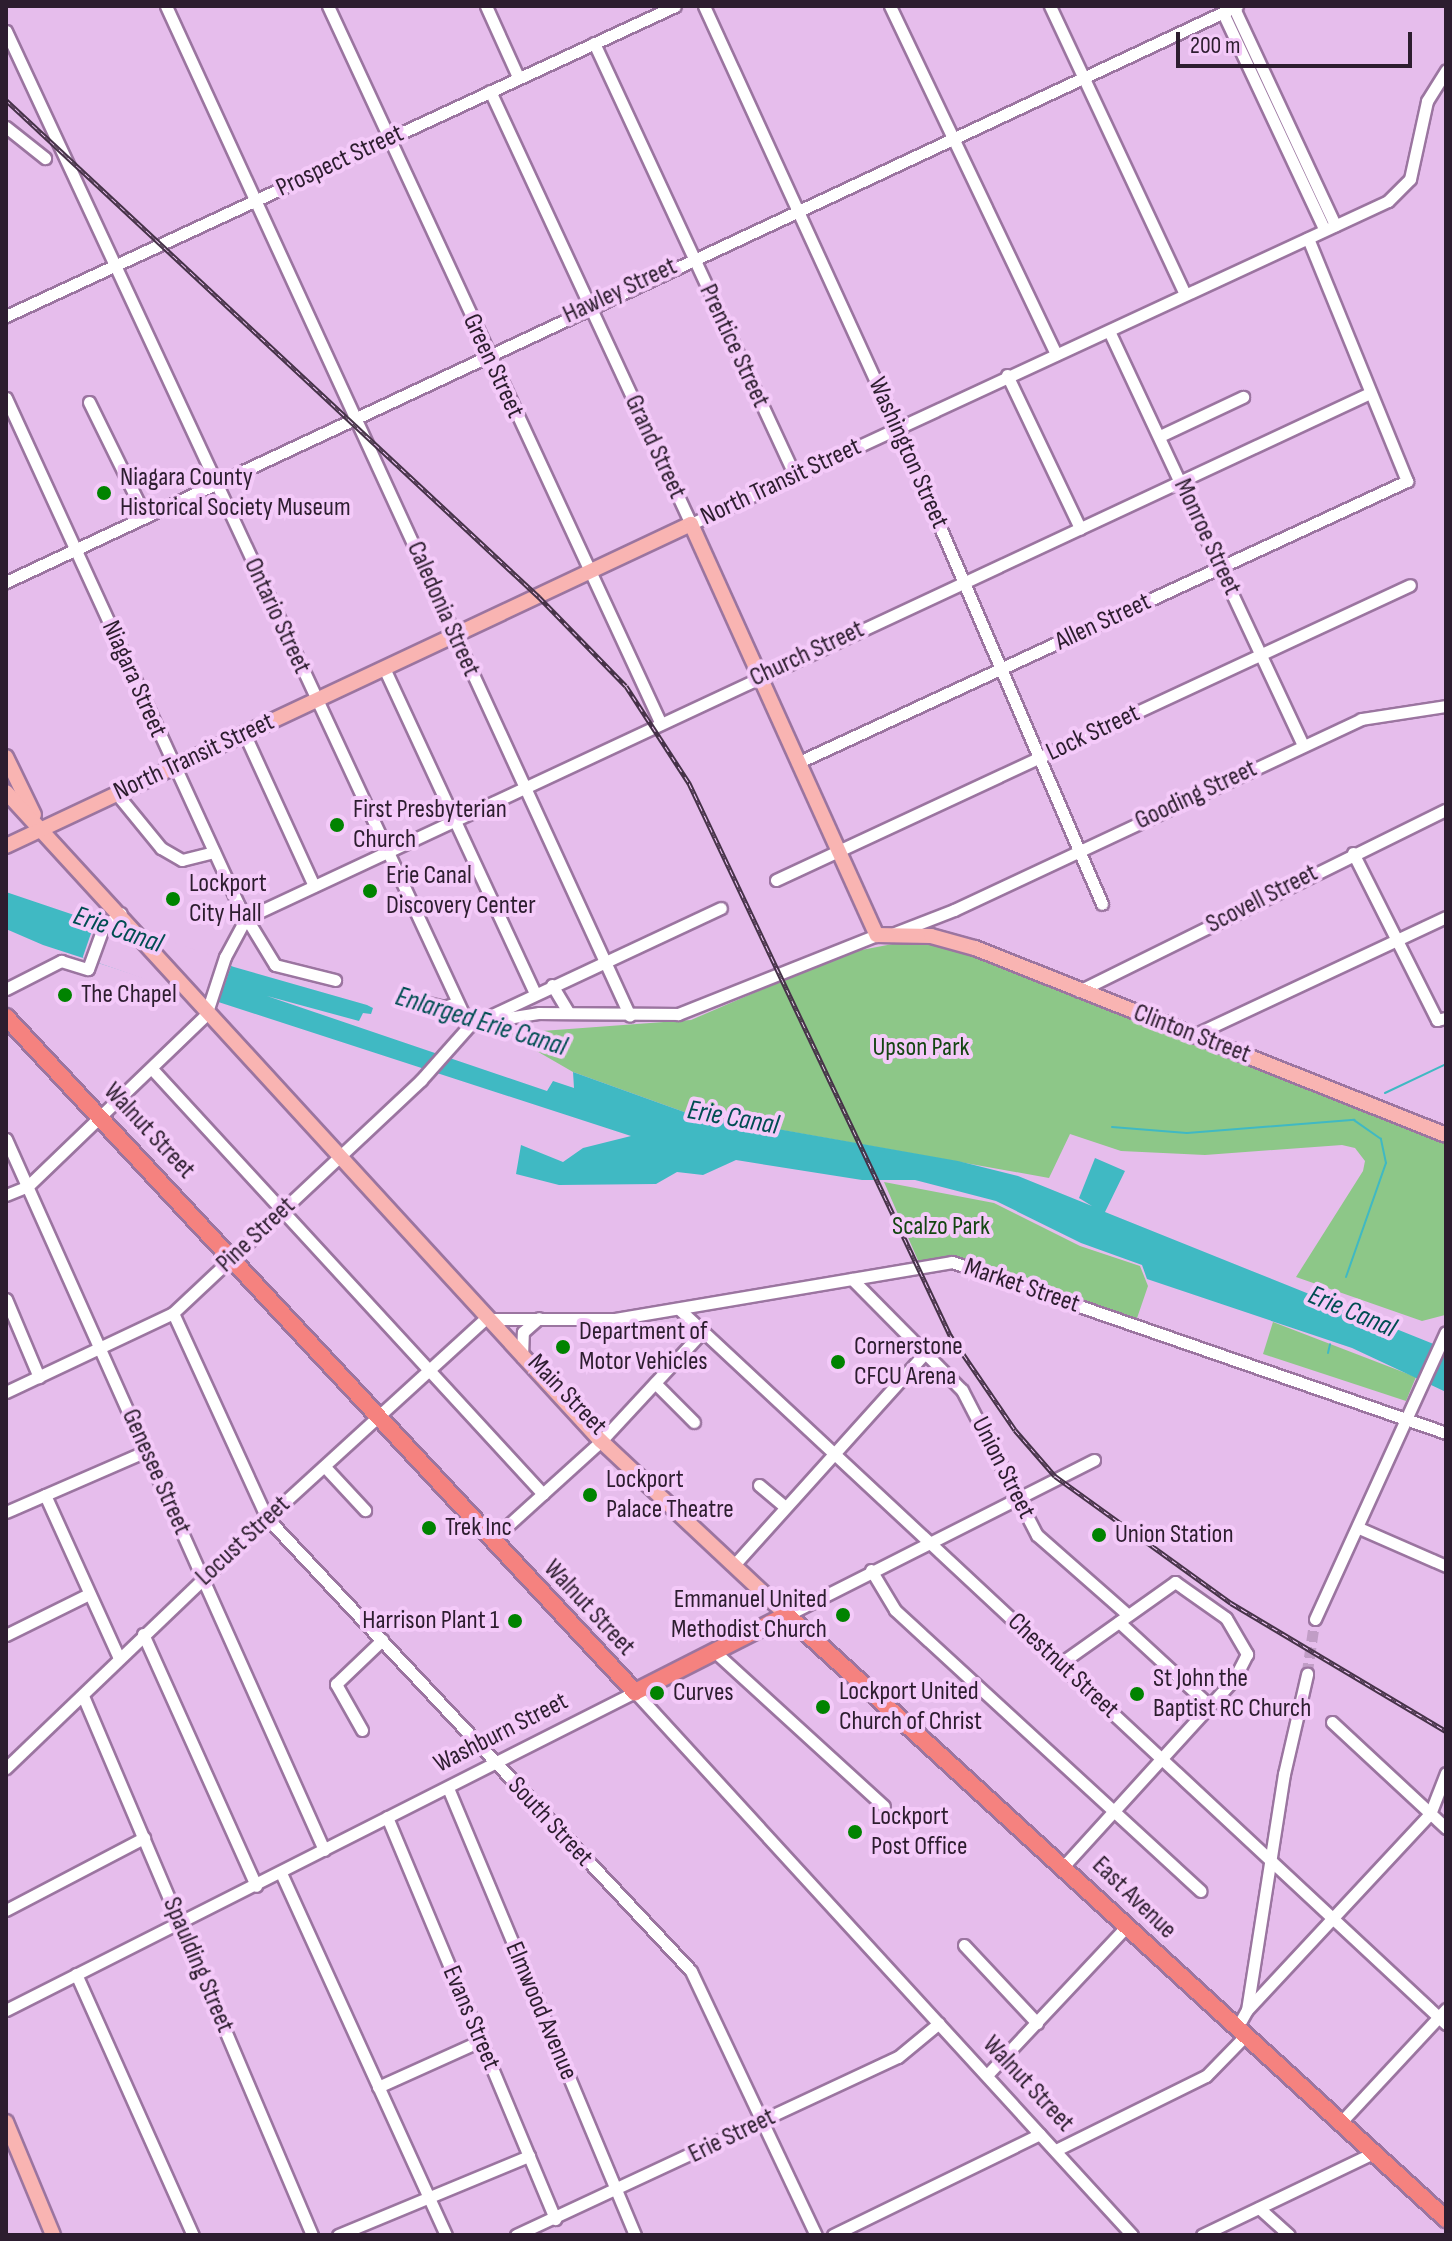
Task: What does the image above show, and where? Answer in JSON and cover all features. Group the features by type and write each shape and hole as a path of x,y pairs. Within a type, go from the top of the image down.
{"highway":[{"name":"Walnut Street","path":"6,1017 103,1116 635,1692"},
{"name":"Washburn Street","path":"635,1692 787,1615"},
{"name":"East Avenue","path":"787,1615 1065,1865 1126,1927 1446,2219"}],"main road":[{"name":"North Transit Street","path":"6,846 172,765 691,524"},
{"name":"Grand Street","path":"691,524 877,935"},
{"path":"6,757 41,830"},
{"name":"Main Street","path":"6,792 121,920 202,1003 604,1439 787,1615"},
{"name":"Gooding Street","path":"877,935 937,936"},
{"name":"Clinton Street","path":"937,936 1196,1034 1446,1135"},
{"path":"6,2122 53,2235"}],"street":[{"name":"Caledonia Street","path":"166,6 522,787 630,1016"},
{"name":"Green Street","path":"328,6 588,573 661,724"},
{"path":"486,6 518,77"},
{"name":"Prospect Street","path":"6,316 675,6"},
{"name":"Washington Street","path":"704,6 897,427 1102,904"},
{"path":"890,6 1056,354"},
{"path":"1050,6 1185,294"},
{"path":"1231,8 1330,227"},
{"name":"Hawley Street","path":"6,582 144,514 1082,74 1231,8"},
{"name":"Ontario Street","path":"6,31 385,853 469,1026"},
{"name":"Prentice Street","path":"594,43 794,473"},
{"name":"North Transit Street","path":"691,524 794,473 1308,238 1404,189 1430,92 1446,70"},
{"name":"Grand Street","path":"490,91 691,524"},
{"path":"6,127 45,158"},
{"path":"1308,238 1370,393"},
{"name":"Monroe Street","path":"1109,331 1303,745"},
{"path":"1007,375 1080,528"},
{"name":"Allen Street","path":"799,762 1407,481 1370,393"},
{"name":"Church Street","path":"246,918 759,675 1370,393"},
{"path":"1160,436 1243,397"},
{"name":"Niagara Street","path":"6,398 172,765 246,918 275,965 335,980"},
{"path":"89,402 144,514"},
{"name":"Lock Street","path":"776,880 1410,585"},
{"path":"384,668 535,993"},
{"name":"Gooding Street","path":"894,933 954,910 1361,719 1446,706"},
{"path":"244,733 314,886"},
{"path":"116,793 161,848 182,860 214,852"},
{"name":"Scovell Street","path":"1079,991 1353,853 1446,810"},
{"path":"1353,853 1395,941 1442,1019"},
{"path":"469,1026 721,908"},
{"path":"937,936 935,926 954,910"},
{"path":"1196,1034 1446,917"},
{"path":"6,1195 28,1186 153,1070 202,1003 246,918"},
{"path":"6,989 61,961 88,969 103,928 121,920"},
{"name":"Gooding Street","path":"469,1026 513,1015 568,1012 630,1016 678,1014 877,935"},
{"path":"552,985 568,1012"},
{"path":"420,1001 444,1007 456,1003"},
{"name":"Pine Street","path":"6,1392 173,1313 421,1080 469,1026"},
{"path":"153,1070 543,1494"},
{"name":"Genesee Street","path":"6,1139 324,1850"},
{"name":"Market Street","path":"490,1318 615,1319 952,1262 1446,1433"},
{"name":"Union Street","path":"852,1279 962,1390 1037,1535 1210,1706"},
{"path":"6,1301 39,1377"},
{"name":"Chestnut Street","path":"679,1309 1270,1857 1334,1920 1443,2017"},
{"name":"South Street","path":"173,1313 267,1518 691,1971 816,2235"},
{"name":"Locust Street","path":"6,1768 267,1518 428,1369 490,1318"},
{"path":"522,1352 523,1332 539,1318"},
{"path":"493,1539 604,1439 703,1331"},
{"path":"1315,1619 1410,1419 1446,1332"},
{"path":"736,1563 783,1505 925,1353"},
{"path":"655,1383 694,1422"},
{"path":"6,1512 146,1451"},
{"name":"Washburn Street","path":"787,1615 1016,1495 1094,1460"},
{"path":"325,1467 365,1510"},
{"path":"759,1485 783,1505"},
{"path":"45,1495 119,1658"},
{"path":"1359,1528 1446,1566"},
{"path":"871,1570 895,1610 1201,1891"},
{"path":"1061,1663 1175,1582 1226,1618 1247,1654 1210,1706 1065,1865"},
{"path":"6,1635 89,1594"},
{"path":"143,1634 256,1886"},
{"path":"362,1730 336,1684 382,1640"},
{"path":"714,1651 884,1806"},
{"path":"1056,2150 1206,2076 1242,2030 1270,1857 1307,1674"},
{"name":"Washburn Street","path":"6,2010 635,1692"},
{"name":"Walnut Street","path":"635,1692 1132,2235"},
{"name":"Spaulding Street","path":"83,1696 312,2235"},
{"path":"1332,1722 1446,1828"},
{"path":"1247,2010 1430,1814 1446,1773"},
{"name":"Elmwood Avenue","path":"448,1788 635,2235"},
{"name":"Evans Street","path":"387,1817 555,2219"},
{"path":"6,1910 144,1838"},
{"path":"281,1873 446,2235"},
{"path":"987,2075 1126,1927"},
{"path":"964,1945 1037,2023"},
{"path":"76,1974 193,2235"},
{"path":"1342,2121 1443,2017"},
{"name":"Erie Street","path":"516,2235 616,2192 898,2057 939,2023"},
{"path":"378,2087 480,2041"},
{"path":"833,2235 1040,2134"},
{"path":"1202,2235 1375,2152"},
{"path":"338,2235 529,2156"},
{"path":"1259,2208 1289,2235"}],"green space":[{"name":"Upson Park","path":"908,941 960,948 1446,1135 1445,1315 1422,1321 1296,1277 1363,1171 1365,1161 1355,1148 1342,1145 1205,1155 1121,1151 1070,1134 1049,1178 687,1113 573,1072 495,1027 542,1031 691,1020 846,953"},
{"name":"Scalzo Park","path":"884,1182 994,1203 1080,1246 1140,1266 1148,1286 1135,1324 952,1259 920,1265"},
{"path":"1273,1322 1416,1377 1406,1401 1263,1354"}],"water":[{"name":"Erie Canal","path":"6,892 83,918 96,917 234,967 367,1005 373,1008 371,1014 363,1013 359,1021 267,996 547,1091 553,1081 574,1088 573,1072 687,1113 958,1161 1018,1176 1092,1206 1079,1198 1095,1158 1125,1171 1105,1212 1446,1349 1446,1392 1352,1348 1147,1279 1142,1265 1081,1243 996,1201 915,1180 862,1180 736,1160 703,1175 677,1172 656,1184 559,1185 516,1174 521,1145 563,1162 583,1148 631,1136 43,945 6,929"}],"pier":[{"path":"97,916 232,963 218,1004 83,958"}],"waterway":[{"path":"1385,1093 1446,1064"},
{"path":"1112,1127 1187,1133 1354,1120"},
{"name":"Erie Canal","path":"1346,1277 1386,1163 1381,1139 1354,1120"},
{"path":"1328,1353 1330,1344"}],"tunnel":[{"path":"1307,1674 1315,1619"}],"railway":[{"path":"6,100 539,597 626,686 689,783 950,1335 1015,1430 1055,1476 1231,1603 1446,1731"}],"place":[{"name":"Niagara County Historical Society Museum","path":"104,493"},
{"name":"First Presbyterian Church","path":"337,825"},
{"name":"Erie Canal Discovery Center","path":"370,891"},
{"name":"Lockport City Hall","path":"173,899"},
{"name":"The Chapel","path":"65,995"},
{"name":"Department of Motor Vehicles","path":"563,1347"},
{"name":"Cornerstone CFCU Arena","path":"838,1362"},
{"name":"Lockport Palace Theatre","path":"590,1495"},
{"name":"Trek Inc","path":"429,1528"},
{"name":"Union Station","path":"1099,1535"},
{"name":"Emmanuel United Methodist Church","path":"843,1615"},
{"name":"Harrison Plant 1","path":"515,1621"},
{"name":"Curves","path":"657,1693"},
{"name":"St John the Baptist RC Church","path":"1137,1694"},
{"name":"Lockport United Church of Christ","path":"823,1707"},
{"name":"Lockport Post Office","path":"855,1832"}],"water label":[{"name":"Enlarged Erie Canal","path":"481,1022"}]}
